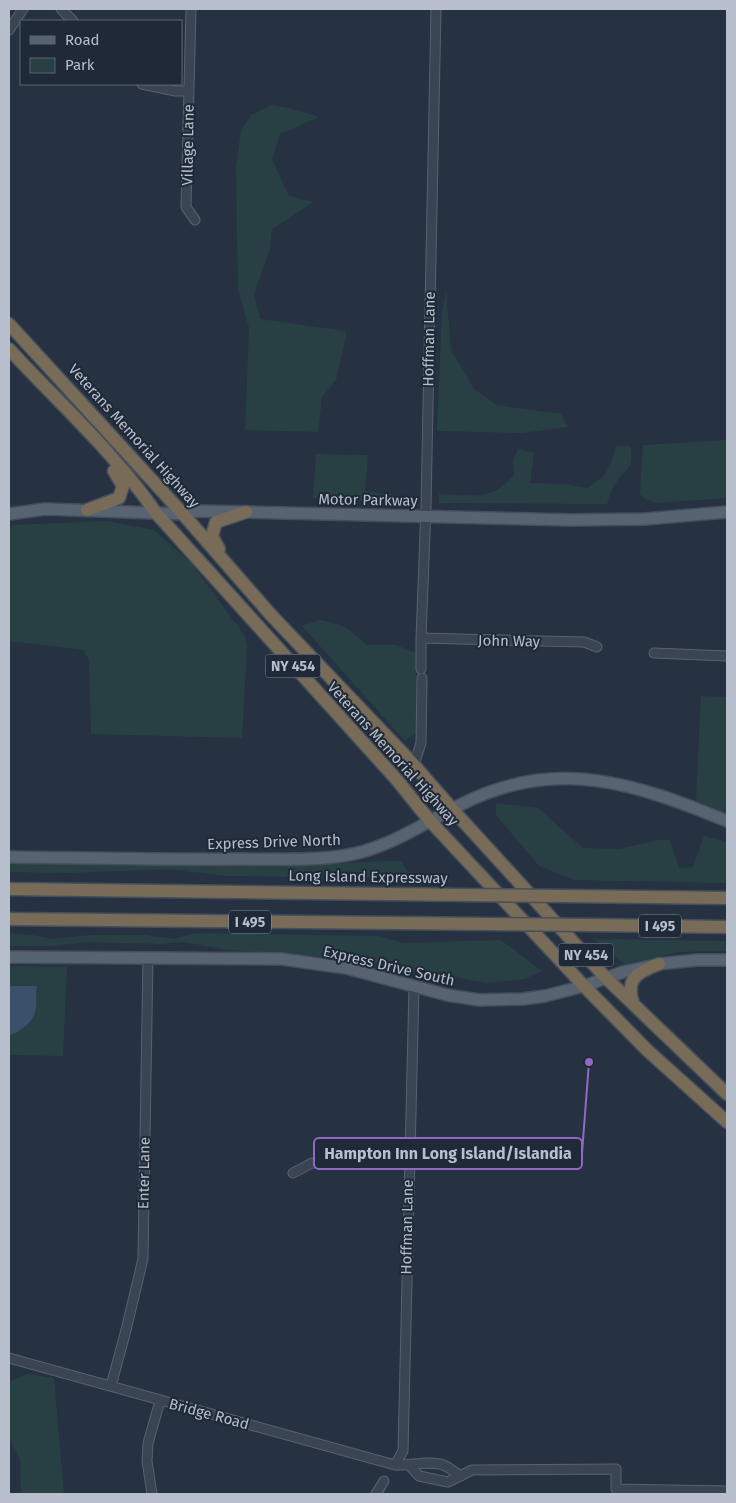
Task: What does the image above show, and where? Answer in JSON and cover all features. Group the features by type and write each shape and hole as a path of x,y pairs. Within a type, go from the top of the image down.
{"highway":[{"name":"Veterans Memorial Highway","path":"9,324 183,514 249,590 414,765 606,978 727,1094"},
{"name":"Veterans Memorial Highway","path":"9,349 38,381 66,406 138,486 156,513 397,780 430,821 584,986 647,1050 727,1122"},
{"path":"84,428 124,486 116,500 87,510"},
{"path":"246,512 216,522 212,536 214,542 249,590"},
{"name":"Long Island Expressway","path":"9,889 727,898"},
{"name":"I 495","path":"9,919 727,927"},
{"path":"633,1003 630,993 632,981 640,973 659,964"}],"main road":[{"name":"Motor Parkway","path":"9,514 45,509 183,514 196,511 612,520 727,512"},
{"name":"Express Drive North","path":"9,857 199,860 291,859 341,856 373,850 395,841 452,809 490,792 522,782 546,779 583,779 617,783 650,792 727,821"},
{"name":"Express Drive South","path":"9,956 282,959 346,968 414,987 479,1000 523,1000 584,986 638,968 697,960 727,960"}],"street":[{"path":"9,30 23,9"},
{"path":"62,9 72,20"},
{"name":"Village Lane","path":"191,9 186,206 195,220"},
{"name":"Hoffman Lane","path":"414,765 421,743 421,638 436,9"},
{"path":"147,85 175,91 189,91"},
{"name":"John Way","path":"421,638 584,642 596,647"},
{"path":"654,653 727,656"},
{"name":"Enter Lane","path":"111,1386 143,1259 148,957"},
{"name":"Hoffman Lane","path":"395,1465 403,1451 408,1162 414,987"},
{"path":"294,1173 312,1163 408,1162"},
{"name":"Bridge Road","path":"9,1358 395,1465 443,1465 461,1476"},
{"path":"152,1494 147,1462 148,1443 160,1401"},
{"name":"Bridge Road","path":"410,1466 419,1476 448,1482 472,1470 616,1470 616,1489 727,1491"},
{"path":"376,1494 384,1481"}],"green space":[{"path":"271,105 319,117 280,134 272,159 289,196 313,202 272,229 270,249 254,294 260,319 345,331 346,337 336,380 322,397 318,432 245,430 249,328 238,290 236,167 241,131 251,115"},
{"path":"446,291 451,350 474,389 496,405 561,414 568,427 521,433 437,431 442,311"},
{"path":"727,440 727,498 656,503 645,499 640,494 643,445"},
{"path":"616,446 631,446 631,462 610,494 607,504 439,503 439,494 480,495 497,490 506,484 514,475 513,460 518,449 534,453 530,483 564,484 587,488 604,476 611,463"},
{"path":"316,454 368,455 365,491 396,495 405,503 313,498"},
{"path":"107,521 154,530 192,564 245,636 247,647 242,738 91,734 89,660 83,650 9,641 9,528 13,525"},
{"path":"320,620 346,628 366,645 396,645 416,653 416,733 405,741 302,626"},
{"path":"701,696 727,697 727,813 696,801"},
{"path":"496,803 538,808 583,848 620,849 658,840 670,840 679,868 693,867 704,836 727,842 727,883 575,880 539,866 496,815"},
{"path":"401,861 408,872 455,881 396,878 227,876 169,869 69,873 9,872 9,862 296,866"},
{"path":"9,933 52,939 91,935 145,935 174,939 195,933 378,936 404,943 501,940 542,971 525,979 487,983 344,958 227,950 183,942 161,944 87,942 51,946 9,946"},
{"path":"594,939 727,941 727,951 680,952 624,964"},
{"path":"9,966 67,967 63,1056 9,1055"},
{"path":"28,1374 54,1378 64,1494 21,1494 20,1459 9,1438 9,1382"}],"water":[{"path":"9,986 37,986 36,1007 33,1017 23,1029 9,1035"}],"place":[{"name":"Hampton Inn Long Island/Islandia","path":"589,1062"}]}
